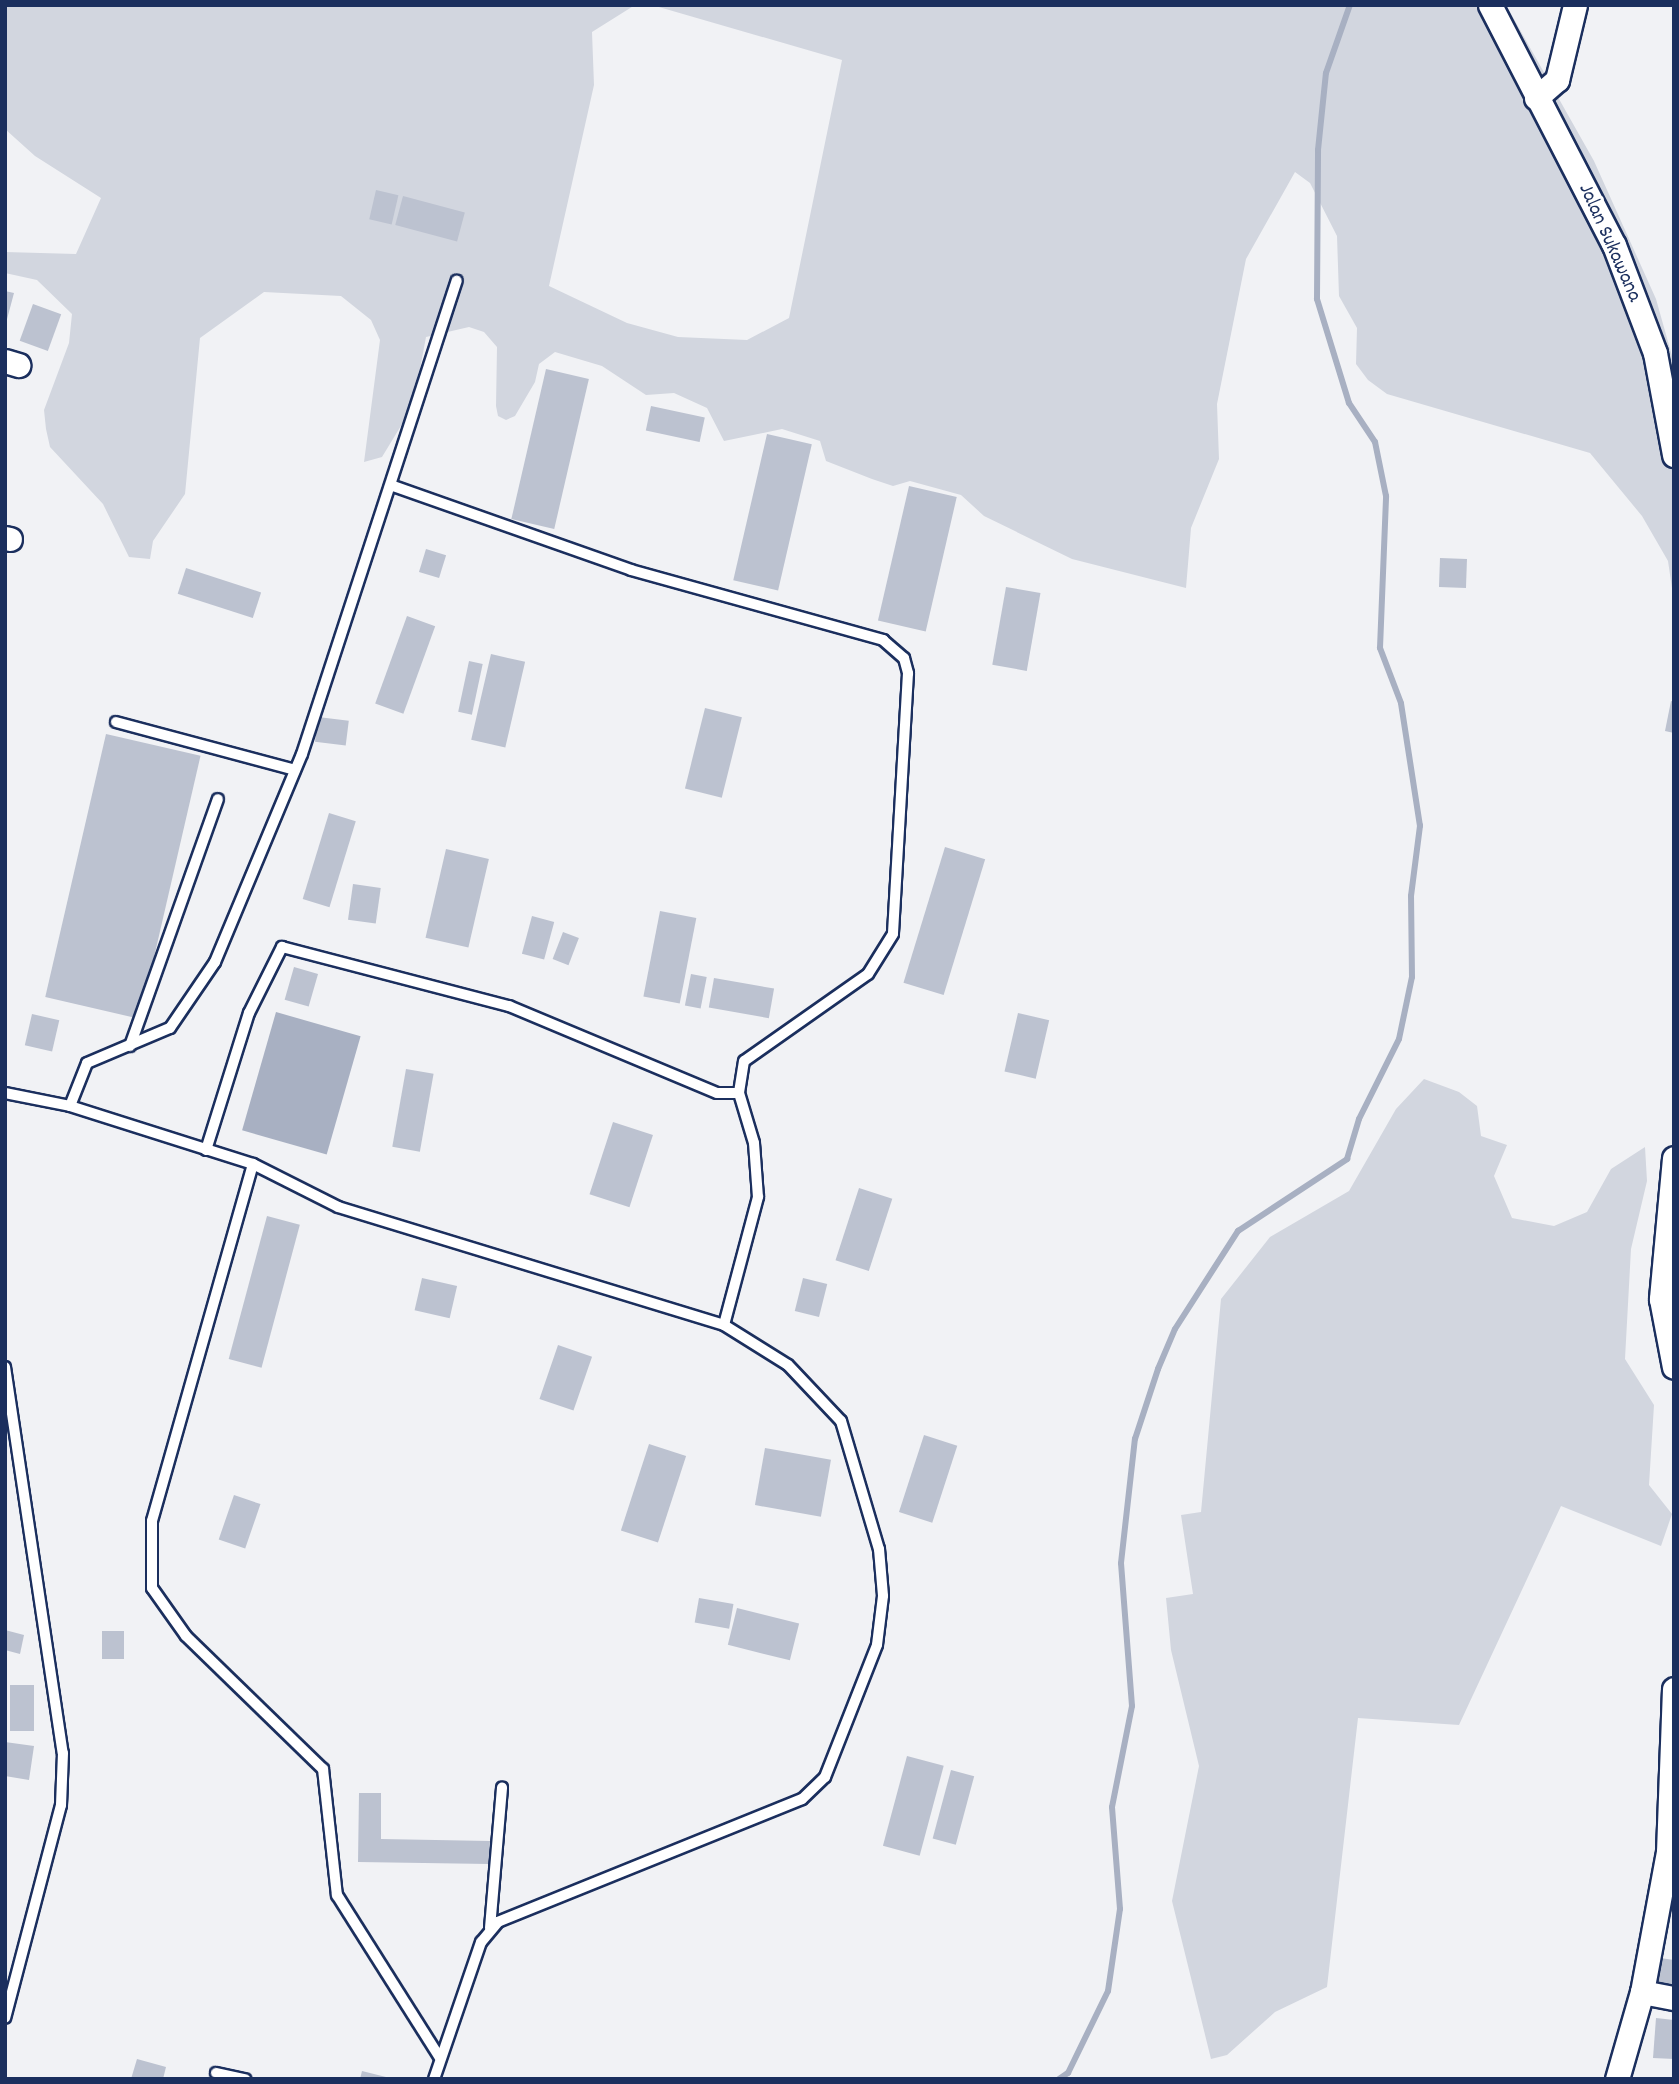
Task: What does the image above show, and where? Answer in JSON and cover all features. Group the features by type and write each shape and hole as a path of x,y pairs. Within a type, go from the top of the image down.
{"street":[{"name":"Jalan Sukawana","path":"1490,5 1614,245 1655,353 1674,455"},
{"path":"1536,98 1557,80 1575,5"},
{"path":"1674,1158 1661,1315 1674,1367"},
{"path":"1617,2079 1642,1992 1668,1852 1674,1689"},
{"path":"1642,1992 1674,1998"}],"lane":[{"path":"70,1106 87,1063 170,1028 200,990 295,770 393,486 457,281"},
{"path":"393,486 631,570 883,640 904,659 908,673 889,948 868,974 751,1053 739,1072 739,1093 754,1143 758,1197 724,1325"},
{"path":"116,722 295,770"},
{"path":"130,1046 218,799"},
{"path":"206,1150 248,1013 282,947 509,1006 717,1093 739,1093"},
{"path":"5,1093 70,1106 253,1164 338,1207 724,1325 769,1351 829,1404 849,1442 863,1488 882,1570 882,1617 837,1754 825,1777 802,1799 491,1928"},
{"path":"253,1164 152,1521 152,1588 186,1636 323,1769 337,1895 440,2058"},
{"path":"5,1367 55,1679 63,1782 5,2018"},
{"path":"434,2079 491,1928 502,1788"},
{"path":"216,2073 245,2079"}],"shaded area":[{"path":"5,5 635,5 592,32 594,85 549,286 627,323 678,337 747,340 789,318 842,60 652,5 1506,5 1594,161 1656,299 1674,363 1674,602 1668,561 1642,516 1590,453 1387,394 1368,380 1356,364 1357,328 1339,296 1337,236 1310,183 1295,172 1246,259 1217,404 1219,459 1191,528 1186,588 1072,559 984,516 961,495 910,481 893,486 826,461 820,441 782,429 724,441 707,408 674,393 646,395 602,366 555,352 539,364 535,382 515,416 506,420 498,416 496,406 497,347 484,332 469,327 426,337 413,406 382,457 364,462 380,340 371,320 341,296 264,292 200,338 185,494 153,541 150,559 129,557 103,504 50,447 44,410 69,343 72,314 37,280 5,273 5,252 76,254 101,198 35,156 5,129"},
{"path":"1424,1079 1459,1092 1477,1106 1481,1136 1507,1145 1494,1176 1512,1218 1554,1226 1587,1212 1611,1169 1645,1147 1647,1181 1631,1249 1625,1359 1654,1405 1649,1485 1672,1514 1661,1546 1561,1506 1459,1725 1358,1718 1327,1987 1275,2012 1227,2055 1211,2059 1172,1901 1199,1766 1171,1650 1166,1598 1193,1594 1181,1515 1201,1512 1221,1299 1270,1237 1349,1191 1396,1109"}],"water":[{"path":"276,1012 361,1036 327,1154 242,1130"}],"building":[{"path":"376,190 398,195 392,224 369,219"},
{"path":"403,196 465,213 457,242 395,225"},
{"path":"5,291 14,293 6,323 5,323"},
{"path":"33,304 61,314 48,351 20,341"},
{"path":"546,369 589,379 554,529 511,519"},
{"path":"651,406 705,417 700,442 646,430"},
{"path":"767,434 812,444 778,591 733,580"},
{"path":"909,486 957,497 926,631 878,620"},
{"path":"426,549 446,555 439,578 419,572"},
{"path":"1440,558 1467,559 1466,588 1439,587"},
{"path":"186,568 261,592 253,618 178,594"},
{"path":"1006,587 1040,593 1027,671 992,665"},
{"path":"407,616 435,626 403,714 375,703"},
{"path":"491,654 525,662 505,748 471,740"},
{"path":"469,661 483,664 472,715 458,712"},
{"path":"1671,701 1674,702 1674,733 1665,731"},
{"path":"705,708 742,717 722,798 685,789"},
{"path":"318,717 349,721 346,746 315,742"},
{"path":"106,734 201,756 140,1019 45,997"},
{"path":"329,813 356,821 329,907 303,899"},
{"path":"945,847 985,859 944,995 903,983"},
{"path":"446,849 489,859 468,948 426,938"},
{"path":"353,884 381,888 376,924 348,920"},
{"path":"660,911 696,918 680,1003 643,996"},
{"path":"532,916 554,922 544,960 522,954"},
{"path":"563,932 579,938 568,965 553,959"},
{"path":"294,967 318,974 309,1007 285,1000"},
{"path":"691,974 707,977 701,1008 685,1005"},
{"path":"714,978 774,989 769,1018 709,1008"},
{"path":"1018,1013 1049,1020 1036,1079 1005,1071"},
{"path":"32,1014 59,1020 52,1051 25,1045"},
{"path":"406,1069 434,1074 420,1152 392,1147"},
{"path":"613,1122 653,1135 629,1207 590,1194"},
{"path":"859,1188 892,1199 869,1271 836,1260"},
{"path":"267,1216 300,1225 262,1368 229,1359"},
{"path":"422,1278 457,1286 450,1318 415,1310"},
{"path":"803,1278 827,1284 819,1317 795,1311"},
{"path":"558,1345 592,1357 573,1411 539,1399"},
{"path":"924,1435 957,1446 932,1523 899,1512"},
{"path":"649,1444 686,1456 658,1543 621,1531"},
{"path":"765,1448 831,1460 821,1517 755,1505"},
{"path":"234,1495 260,1504 245,1549 219,1539"},
{"path":"699,1598 733,1604 729,1629 695,1623"},
{"path":"737,1608 799,1623 790,1660 728,1645"},
{"path":"5,1630 24,1635 20,1654 5,1650"},
{"path":"102,1631 124,1631 124,1659 102,1659"},
{"path":"10,1685 34,1685 34,1731 10,1731"},
{"path":"5,1742 34,1746 29,1780 5,1776"},
{"path":"907,1756 944,1766 920,1856 883,1846"},
{"path":"951,1770 974,1776 956,1845 933,1839"},
{"path":"359,1793 381,1793 381,1839 490,1841 489,1864 358,1862"},
{"path":"1653,1957 1674,1960 1674,1996 1649,1993"},
{"path":"1656,2018 1674,2020 1674,2059 1653,2058"},
{"path":"137,2059 166,2067 163,2079 131,2079"},
{"path":"362,2071 390,2078 390,2079 360,2079"}],"waterway":[{"path":"1059,2079 1068,2073 1108,1991 1120,1909 1112,1807 1132,1706 1121,1563 1135,1439 1158,1369 1175,1329 1238,1231 1347,1159 1359,1119 1399,1039 1412,977 1411,896 1420,826 1401,703 1380,648 1386,496 1375,442 1349,403 1317,299 1318,150 1326,73 1350,5"}]}
